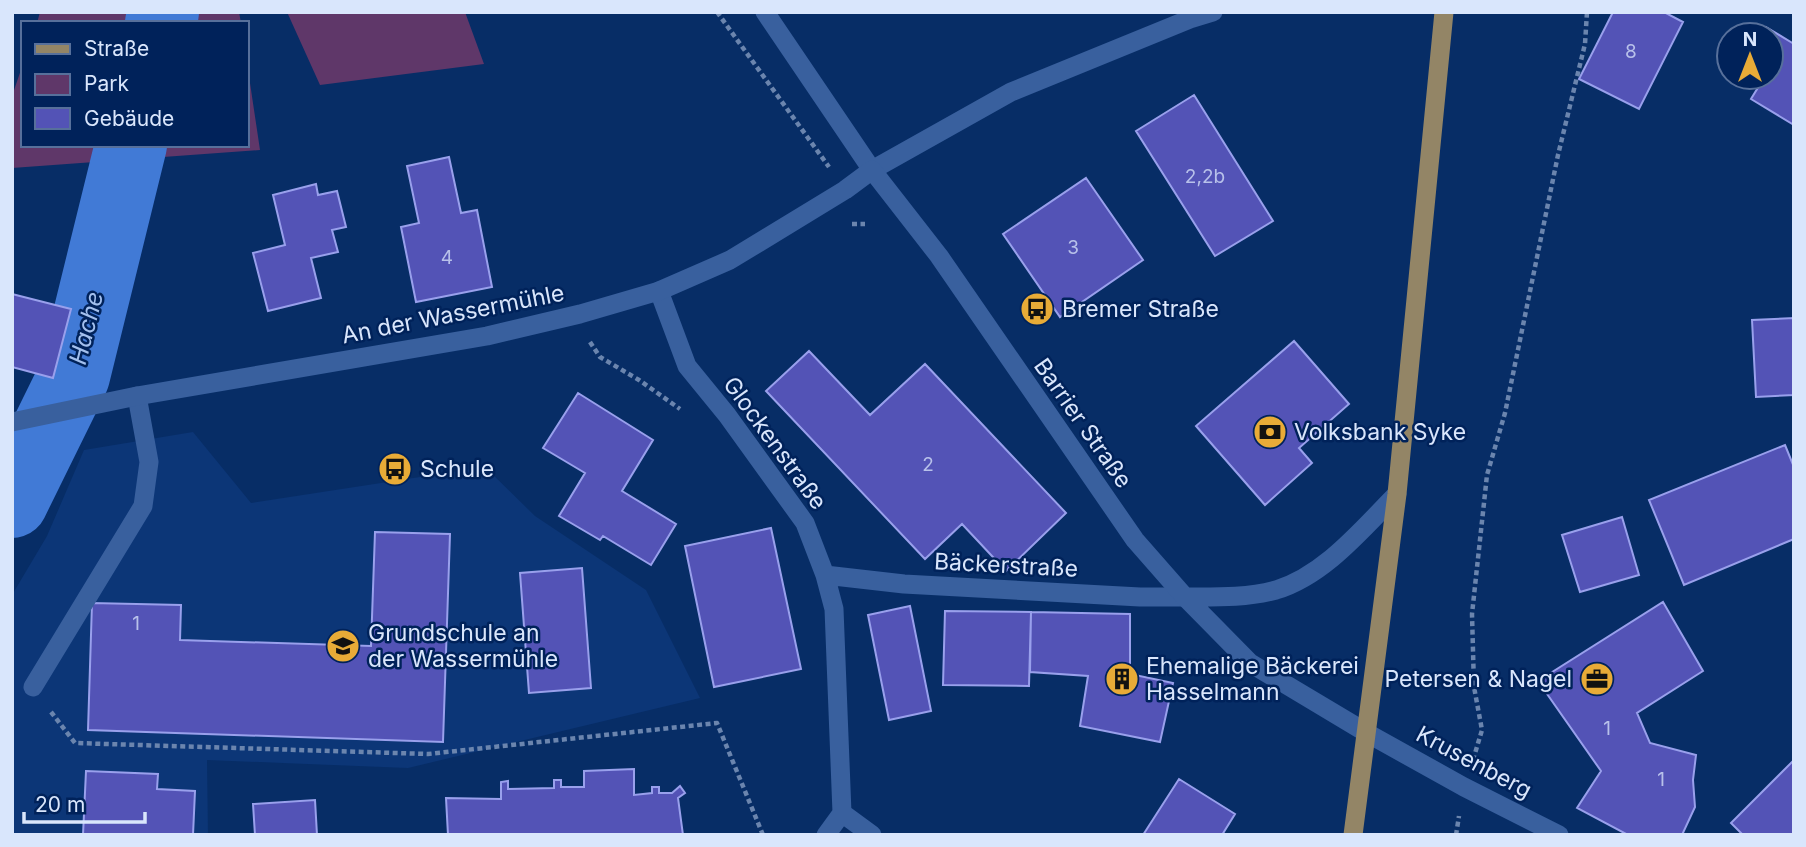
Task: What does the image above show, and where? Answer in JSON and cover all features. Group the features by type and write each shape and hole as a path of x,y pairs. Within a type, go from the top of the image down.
{"main road":[{"path":"1353,835 1397,494 1444,14"}],"street":[{"path":"765,12 872,170"},
{"name":"An der Wassermühle","path":"20,420 137,396 487,336 580,314 659,291 730,260 845,190 872,170 1011,92 1173,19 1213,12"},
{"name":"Barrier Straße","path":"872,170 939,256 1135,540 1185,597 1250,663 1367,733"},
{"name":"Glockenstraße","path":"659,291 687,366 727,415 805,523 825,575 834,609 842,813"},
{"path":"33,687 143,506 149,462 137,396"},
{"path":"1185,597 1248,595 1277,589 1310,575 1338,552 1397,494"},
{"name":"Bäckerstraße","path":"825,575 904,584 1185,597"},
{"name":"Krusenberg","path":"1367,733 1464,787 1559,835"},
{"path":"826,835 842,813 872,835"}],"path":[{"path":"717,12 845,190"},
{"path":"1474,687 1472,614 1487,475 1505,413 1552,182 1586,44 1587,12"},
{"path":"588,340 600,357 683,411"},
{"path":"33,687 75,743 428,754 717,723 763,835"}],"shaded area":[{"name":"Grundschule an der Wassermühle","path":"193,432 251,503 485,467 535,516 646,590 700,698 408,768 207,760 208,835 12,835 12,595 47,536 84,450"}],"green space":[{"path":"40,12 239,12 241,21 38,21"},
{"path":"287,12 465,12 484,64 320,85"},
{"path":"21,70 21,147 248,147 248,70 260,150 12,168 12,96"}],"building":[{"path":"1613,12 1664,12 1683,22 1639,109 1579,79"},
{"path":"1785,39 1794,44 1794,125 1751,99 1756,91 1785,91"},
{"path":"1194,95 1273,221 1215,256 1136,131"},
{"path":"449,157 461,213 477,210 492,287 416,302 401,227 419,223 407,166"},
{"path":"1086,178 1143,260 1060,317 1003,234"},
{"path":"316,184 318,195 337,191 346,227 332,230 338,252 311,258 321,298 268,311 253,253 285,245 273,195"},
{"path":"12,294 71,309 53,378 12,367"},
{"path":"1794,318 1794,395 1756,397 1752,320"},
{"path":"1294,341 1349,404 1299,448 1312,463 1265,505 1196,426"},
{"path":"809,351 870,415 925,364 1066,513 1006,571 962,524 925,559 766,391"},
{"path":"578,393 653,440 622,491 676,524 651,565 603,536 600,540 559,516 585,473 543,448"},
{"path":"1785,445 1794,467 1794,539 1684,585 1649,500"},
{"path":"1622,517 1639,575 1580,592 1562,535"},
{"path":"771,528 801,669 714,687 685,546"},
{"path":"375,532 450,534 443,742 88,730 92,603 181,605 180,640 371,646"},
{"path":"582,568 591,688 529,693 520,573"},
{"path":"1663,602 1703,671 1637,713 1650,743 1696,755 1693,780 1695,807 1682,835 1628,835 1577,808 1601,771 1538,681"},
{"path":"910,606 931,711 889,720 868,615"},
{"path":"945,611 1031,612 1029,686 943,685"},
{"name":"Ehemalige Bäckerei Hasselmann","path":"1031,612 1130,614 1130,674 1173,683 1160,742 1080,726 1088,676 1030,672"},
{"path":"1794,760 1794,835 1743,835 1731,823"},
{"path":"634,769 634,795 652,793 652,787 659,787 659,793 672,793 680,786 685,793 678,798 683,835 448,835 446,798 501,799 501,782 508,781 508,789 554,788 554,780 561,780 561,787 584,787 584,771"},
{"path":"86,771 158,774 157,789 195,791 193,835 83,835"},
{"path":"1179,779 1235,814 1222,835 1143,835"},
{"path":"315,800 317,835 255,835 253,804"}],"waterway":[{"name":"Hache","path":"161,21 163,12"},
{"name":"Hache","path":"12,502 74,376 131,147"}],"place":[{"name":"Bremer Straße","path":"1037,309"},
{"name":"Volksbank Syke","path":"1270,432"},
{"name":"Schule","path":"395,469"},
{"name":"Grundschule an der Wassermühle","path":"343,646"},
{"name":"Ehemalige Bäckerei Hasselmann","path":"1122,679"},
{"name":"Petersen & Nagel","path":"1597,679"}]}
